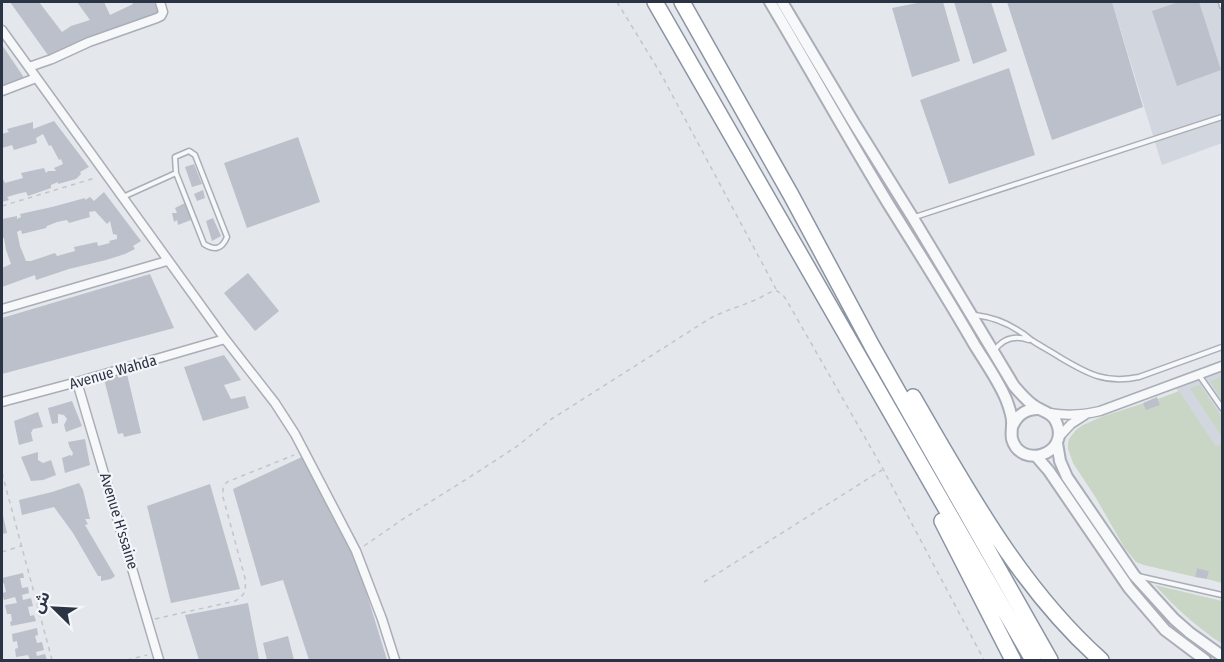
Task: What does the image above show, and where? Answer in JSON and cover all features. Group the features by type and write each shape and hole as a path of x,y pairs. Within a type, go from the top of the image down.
{"highway":[{"path":"655,2 1033,660"},
{"path":"682,2 791,195 872,346 1050,660"},
{"path":"791,195 810,214 868,321 975,502 1009,554 1042,599 1101,660"},
{"path":"906,438 932,502 1013,660"}],"street":[{"path":"28,68 89,42 161,16 163,12 160,2"},
{"path":"770,2 874,180 938,281 1002,391 1009,408 1012,438 1018,449 1023,453 1036,456 1048,453 1079,418 1222,366"},
{"path":"782,2 1014,386 1025,399 1038,409 1050,414 1088,414"},
{"path":"2,30 167,261 275,404 304,450 356,551 395,660"},
{"path":"2,91 36,78"},
{"path":"2,309 167,261"},
{"name":"Avenue Wahda","path":"2,402 225,339"},
{"name":"Avenue H'ssaine","path":"77,382 158,656"},
{"path":"1012,425 1015,419 1025,411 1038,409"},
{"path":"1050,414 1058,424 1060,460 1067,477 1134,575 1174,619 1222,656"},
{"path":"1036,456 1055,479 1129,588 1166,630 1205,660"}],"lane":[{"path":"1221,2 1222,6"},
{"path":"913,218 1222,117"},
{"path":"189,151 195,155 227,237 221,247 209,248 204,244 176,174 175,157 189,151"},
{"path":"122,198 176,174"},
{"path":"970,315 984,316 1004,323 1022,332 1032,341"},
{"path":"993,352 1000,343 1011,338 1022,337 1089,373 1108,379 1125,380 1222,347"},
{"path":"1199,375 1222,408"},
{"path":"1134,575 1222,595"}],"path":[{"path":"617,2 661,74 777,291 787,301 883,469 983,660"},
{"path":"2,206 105,174"},
{"path":"356,551 516,447 549,420 709,319 769,292 777,291"},
{"path":"148,621 236,601 244,594 245,578 223,497 223,487 227,482 304,450"},
{"path":"704,582 883,469"},
{"path":"2,473 52,660"},
{"path":"2,552 21,546"},
{"path":"127,660 158,656"}],"shaded area":[{"path":"1112,2 1222,2 1222,143 1162,165"},
{"path":"1222,360 1222,458 1170,379"}],"green space":[{"path":"1222,377 1222,400 1210,381"},
{"path":"1200,385 1222,418 1222,437 1190,388"},
{"path":"1179,391 1216,447 1222,443 1222,583 1207,579 1209,571 1197,568 1195,577 1136,562 1124,547 1073,463 1068,449 1069,439 1083,425 1144,403 1160,405 1158,399"},
{"path":"1155,585 1222,601 1222,644 1187,617"}],"building":[{"path":"10,2 39,2 62,32 71,26 90,20 77,2 104,2 110,15 133,4 132,2 154,2 160,14 50,58"},
{"path":"922,2 943,2 960,61 912,77 892,8"},
{"path":"954,2 991,2 1007,51 973,64"},
{"path":"1007,2 1112,2 1143,107 1052,140"},
{"path":"1179,2 1199,2 1221,70 1177,86 1152,11"},
{"path":"2,45 23,79 2,86"},
{"path":"1009,68 1035,155 949,184 920,100"},
{"path":"54,121 89,167 80,172 81,174 76,179 58,184 58,182 51,185 51,188 28,196 26,192 7,197 9,200 2,202 2,177 5,183 23,178 21,173 44,168 46,173 56,171 54,168 63,164 43,134 36,138 37,143 14,150 12,145 2,148 2,134 9,132 7,129 33,122 33,129"},
{"path":"298,137 320,202 247,228 224,163"},
{"path":"194,164 202,184 192,187 185,167"},
{"path":"203,190 205,198 197,201 194,194"},
{"path":"104,192 141,241 133,246 135,249 106,260 36,280 35,275 2,287 2,268 11,264 4,238 2,238 2,219 17,216 17,219 21,217 20,214 90,197 94,201","holes":["95,211 107,224 110,221 113,234 117,235 117,239 109,241 110,243 98,246 97,242 74,247 75,251 57,256 55,253 31,261 26,261 17,232 21,230 22,234 67,220 69,223 90,217 89,212"]},
{"path":"185,203 191,220 178,225 177,220 174,222 172,213 177,213 175,208"},
{"path":"213,218 221,236 212,241 206,221"},
{"path":"248,273 279,311 255,331 224,293"},
{"path":"150,274 174,328 2,374 2,318"},
{"path":"224,355 241,380 224,385 231,399 245,396 249,408 203,421 184,367"},
{"path":"127,374 141,433 124,437 123,433 118,434 104,379"},
{"path":"1157,397 1160,405 1146,410 1143,403"},
{"path":"72,401 82,426 66,432 64,425 67,419 64,415 58,414 58,423 52,424 48,408"},
{"path":"38,412 43,427 33,429 31,433 33,441 19,445 14,421"},
{"path":"85,439 90,465 65,473 62,458 72,456 73,453 68,442"},
{"path":"38,452 38,460 43,463 51,460 56,475 43,480 31,481 21,457"},
{"path":"306,455 354,552 387,660 309,660 283,580 261,586 233,489"},
{"path":"79,483 90,519 85,519 88,524 85,525 115,576 111,579 101,581 101,576 98,576 73,533 54,507 22,515 19,500"},
{"path":"210,484 240,589 171,603 147,506"},
{"path":"2,511 7,533 2,534"},
{"path":"1197,568 1209,571 1207,579 1195,577"},
{"path":"23,573 24,578 20,578 22,588 28,587 29,593 22,595 23,600 31,598 33,606 28,607 30,616 34,615 36,621 11,626 11,614 7,614 5,605 17,603 15,597 4,600 2,593 6,592 2,578"},
{"path":"248,603 259,660 199,660 185,615"},
{"path":"37,628 38,635 35,636 37,643 42,642 44,650 36,652 37,656 45,654 47,660 30,660 28,655 16,657 17,641 13,642 12,634"},
{"path":"288,636 294,660 267,660 263,643"}]}
